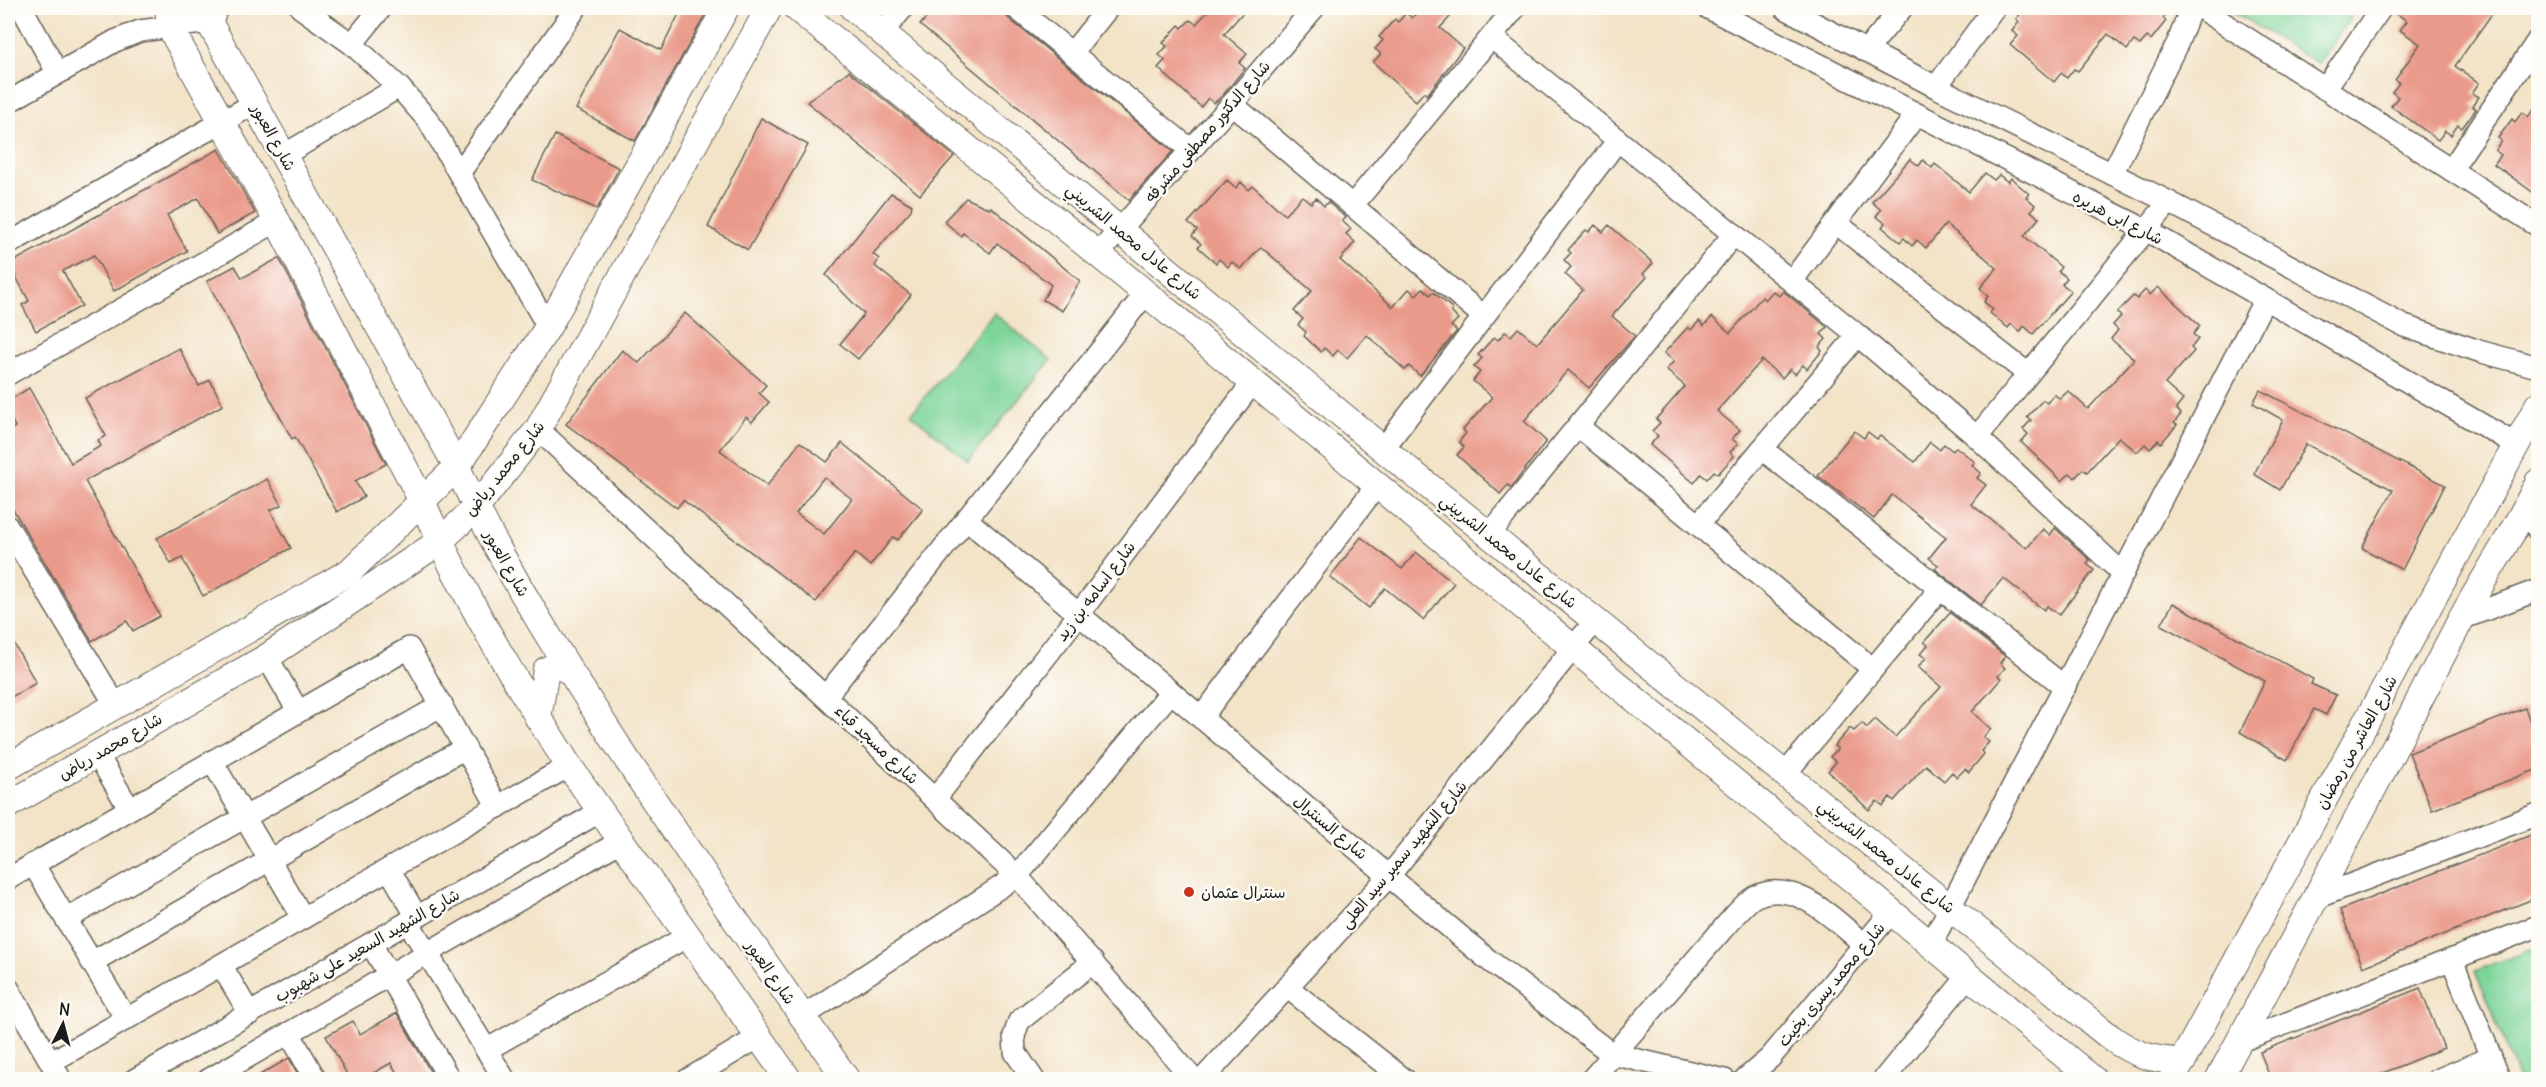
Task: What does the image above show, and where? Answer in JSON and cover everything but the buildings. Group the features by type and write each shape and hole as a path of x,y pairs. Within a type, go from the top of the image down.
{"street":[{"path":"22,8 57,72"},
{"path":"302,8 352,44 399,87 428,120 548,327"},
{"path":"352,44 381,8"},
{"path":"460,172 576,8"},
{"name":"شارع محمد رياض","path":"8,767 349,572 423,503 457,467 548,327 726,8"},
{"name":"شارع محمد رياض","path":"8,805 267,657 439,542 476,508 538,429 769,8"},
{"name":"شارع عادل محمد الشربيني","path":"796,8 1146,293 2094,1080"},
{"name":"شارع عادل محمد الشربيني","path":"853,8 1383,449 2125,1049 2163,1061 2178,1070"},
{"path":"882,32 903,8"},
{"path":"1016,8 1191,150"},
{"path":"1072,53 1108,8"},
{"name":"شارع الدكتور مصطفى مشرفه","path":"1098,254 1233,104 1314,8"},
{"path":"1352,206 1515,8"},
{"name":"شارع ابى هريره","path":"1708,8 2146,230 2517,445"},
{"path":"1785,8 1936,87 2169,202 2404,326 2482,352 2538,367"},
{"path":"1866,51 1902,8"},
{"path":"1936,87 1994,8"},
{"path":"2112,174 2178,42 2191,8"},
{"path":"2199,8 2538,226"},
{"path":"2325,89 2371,11"},
{"path":"8,102 115,41 169,16 212,15"},
{"name":"شارع العبور","path":"212,15 255,103 457,467 476,508 569,671 715,892 847,1080"},
{"path":"169,16 222,122 277,220 423,503 439,542 538,718 600,811 789,1080"},
{"path":"1491,37 1792,281 1977,437 2123,574"},
{"path":"2451,170 2538,40"},
{"path":"284,155 399,87"},
{"path":"1938,126 1959,98"},
{"path":"8,244 255,103"},
{"path":"1233,104 1483,316"},
{"path":"1792,281 1916,115"},
{"path":"1383,449 1618,140"},
{"path":"1977,437 2169,202"},
{"path":"9,369 277,220"},
{"path":"1836,223 2028,374"},
{"path":"1489,535 1734,234"},
{"path":"826,696 1146,293"},
{"path":"1931,944 1952,908 2265,299"},
{"path":"1698,525 1857,336"},
{"name":"شارع اسامه بن زيد","path":"935,799 1079,614 1253,382"},
{"name":"شارع العاشر من رمضان","path":"2178,1070 2538,405"},
{"path":"1578,426 1873,669"},
{"name":"شارع مسجد قباء","path":"538,429 1017,876 1194,1080"},
{"path":"1762,449 2065,687"},
{"path":"1201,718 1377,485"},
{"path":"2534,493 2538,530"},
{"path":"2218,1080 2318,897 2462,619 2534,493"},
{"name":"شارع السنترال","path":"966,519 1486,958 1612,1054 1725,1080"},
{"path":"8,528 115,704"},
{"path":"1785,774 1940,589"},
{"path":"2462,619 2538,590"},
{"name":"شارع الشهيد سمير سيد العلى","path":"1202,1080 1389,876 1595,621"},
{"path":"8,879 409,648 498,807"},
{"path":"267,657 298,711"},
{"path":"538,718 546,670 558,665 569,671"},
{"path":"802,1017 1017,876 1171,692"},
{"path":"66,920 442,705"},
{"path":"92,962 465,748"},
{"path":"97,754 129,808"},
{"path":"213,761 303,918"},
{"path":"8,988 56,1071 126,1019 569,766"},
{"name":"شارع الشهيد السعيد على شهبوب","path":"134,1080 600,811"},
{"path":"2318,897 2538,814"},
{"path":"208,1080 621,841"},
{"path":"33,864 126,1019"},
{"path":"389,869 427,953 505,1080"},
{"path":"1591,1080 1735,915 1755,896 1780,891 1806,899 1864,944"},
{"name":"شارع محمد يسرى بخيت","path":"1744,1080 1770,1058 1892,911"},
{"path":"2238,1042 2538,926"},
{"path":"486,1050 688,936"},
{"path":"370,944 450,1080"},
{"path":"2452,960 2500,1080"},
{"path":"1034,1080 1015,1052 1014,1036 1019,1021 1093,962"},
{"path":"221,965 250,1014"},
{"path":"1883,1080 1969,975"},
{"path":"1287,987 1405,1080"},
{"path":"289,1033 316,1080"},
{"path":"687,1080 759,1037"},
{"path":"2437,1080 2491,1057"}],"green space":[{"path":"2227,8 2337,8 2351,17 2319,64"},
{"path":"994,313 1051,360 968,461 911,414"},
{"path":"2538,947 2538,1079 2519,1079 2475,971"}],"place":[{"name":"سنترال عثمان","path":"1189,892"}]}
